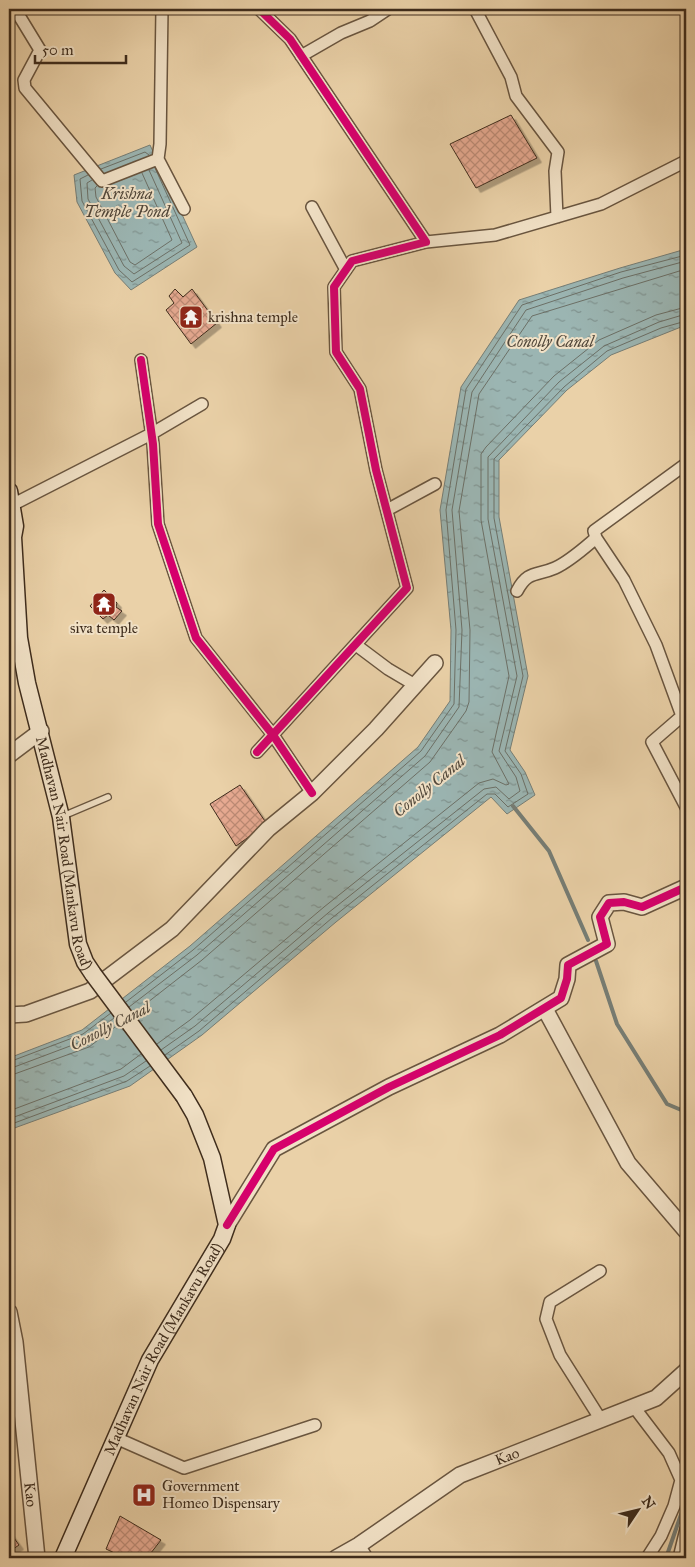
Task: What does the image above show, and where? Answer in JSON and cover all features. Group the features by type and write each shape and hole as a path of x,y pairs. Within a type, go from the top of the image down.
{"main road":[{"name":"Madhavan Nair Road (Mankavu Road)","path":"10,498 15,526 11,538 19,638 27,683 62,817 78,944 85,962 93,974 184,1096 195,1115 212,1158 226,1225 222,1239 150,1360 62,1558"}],"street":[{"path":"15,9 40,50 24,80 25,88 102,181 158,159"},
{"path":"162,9 160,144 158,159 184,208"},
{"path":"258,9 290,38 426,242"},
{"path":"301,56 341,32 370,21 388,9"},
{"path":"475,9 511,77 516,96 558,152 555,171 557,217"},
{"path":"257,752 408,588 387,510 360,389 336,352 334,287 352,261 426,242 494,235 601,204 686,161"},
{"path":"312,207 346,270"},
{"path":"141,360 151,434 158,524 196,638 273,735 312,793"},
{"path":"10,498 151,434 202,404"},
{"path":"686,464 594,531 596,538 624,580 656,645 684,715 652,742 686,807"},
{"path":"387,510 435,484"},
{"path":"517,591 523,579 538,572 554,569 570,560 596,538"},
{"path":"356,645 388,669 415,685"},
{"path":"9,1015 26,1014 90,991 172,928 268,829 312,793 435,663"},
{"path":"9,755 41,732"},
{"path":"226,1225 274,1149 389,1088 484,1044 545,1009 561,998 567,979 568,965 607,944 600,917 606,906 616,901 642,907 686,887"},
{"path":"545,1009 628,1163 686,1231"},
{"path":"600,1271 550,1302 546,1319 560,1355 601,1420"},
{"name":"Kao","path":"9,1312 16,1352 36,1558"},
{"name":"Kao","path":"336,1558 358,1546 460,1475 656,1398 686,1371"},
{"path":"634,1407 669,1453 681,1480 674,1506 653,1552 647,1558"},
{"path":"116,1438 184,1468 316,1425"},
{"path":"679,1558 686,1529"},
{"path":"358,1546 368,1558"}],"lane":[{"path":"62,817 108,797"}],"water":[{"name":"Krishna Temple Pond","path":"150,145 197,247 131,290 115,273 77,202 74,175"},
{"name":"Conolly Canal","path":"686,249 686,325 611,355 567,390 499,460 499,517 528,676 510,750 525,772 535,795 507,814 491,797 336,922 202,1035 130,1086 9,1130 9,1058 82,1030 190,946 418,747 450,701 451,630 440,510 461,387 519,300"}],"building":[{"path":"511,115 537,158 476,188 450,144"},
{"name":"krishna temple","path":"175,289 183,297 192,289 217,323 191,344 166,310 174,303 169,296"},
{"name":"siva temple","path":"104,590 117,603 116,607 122,611 114,620 108,615 103,619 90,606"},
{"path":"240,785 267,824 236,846 210,804"},
{"path":"120,1516 161,1540 147,1558 125,1558 106,1549"},
{"path":"9,1531 19,1545 9,1552"}],"waterway":[{"path":"513,806 549,851 588,940"},
{"path":"596,961 617,1024 667,1104 686,1112"},
{"path":"666,1558 686,1500"}],"cycle path":[{"path":"257,752 407,588 376,470 360,389 336,352 334,287 352,261 426,242 290,39 259,9"},
{"path":"141,360 153,444 158,524 196,638 273,735 312,793"},
{"path":"227,1225 274,1149 389,1087 500,1035 561,998 567,979 568,965 607,944 600,917 609,903 624,902 642,907 686,887"}],"place":[{"name":"krishna temple","path":"191,317"},
{"name":"siva temple","path":"104,604"},
{"name":"Government Homeo Dispensary","path":"144,1495"}]}
